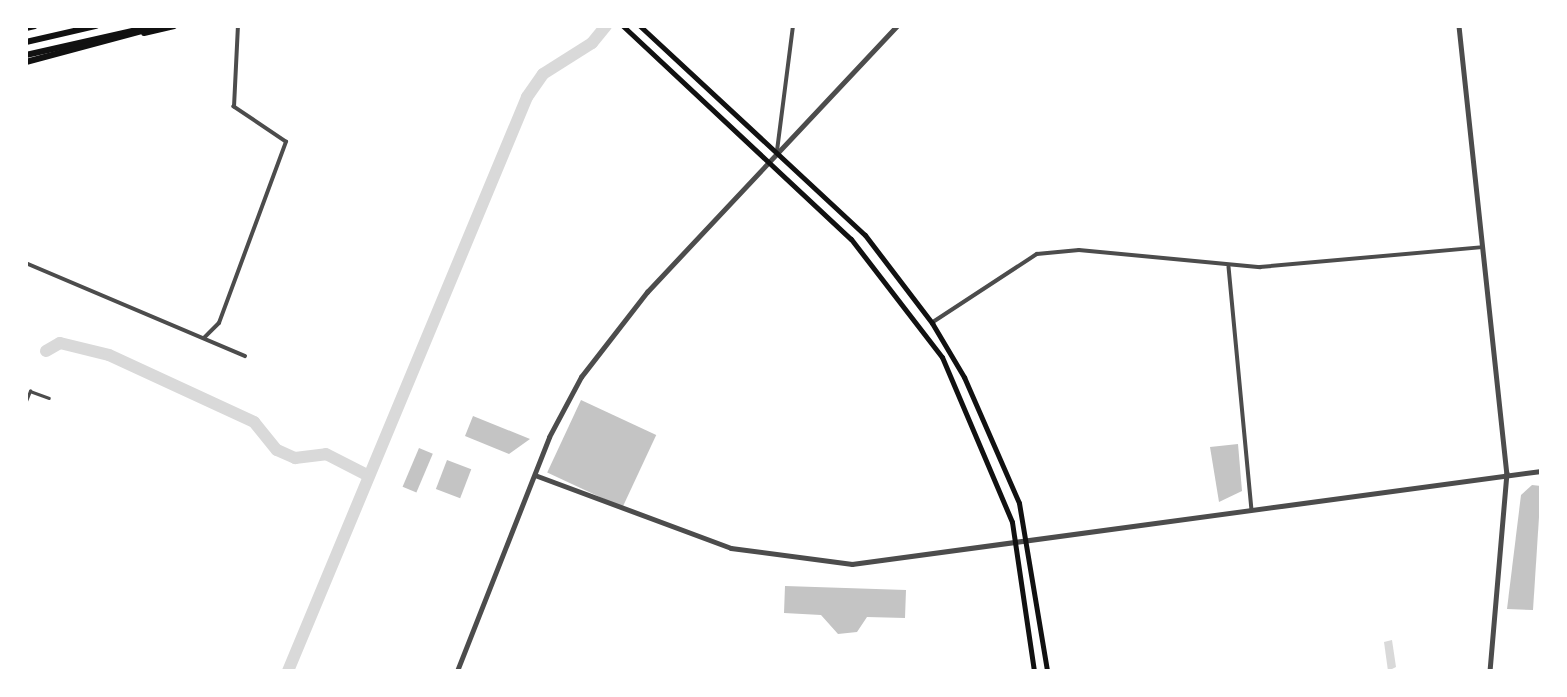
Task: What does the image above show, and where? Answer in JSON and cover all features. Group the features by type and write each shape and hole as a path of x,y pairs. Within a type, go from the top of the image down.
{"main road":[{"path":"26,28 34,26"},
{"path":"26,42 96,26"},
{"path":"26,55 154,26"},
{"path":"26,62 160,26"},
{"path":"26,62 174,26"},
{"path":"623,26 766,163 859,247 942,357 992,463 1017,546 1034,671"},
{"path":"640,26 865,235 932,323 986,424 1029,543 1047,671"}],"street":[{"path":"204,338 219,323 286,142 234,107 238,26"},
{"path":"777,151 793,26"},
{"path":"457,671 557,421 600,350 777,151 897,26"},
{"path":"1459,26 1507,473 1490,671"},
{"path":"932,323 1037,254 1079,250 1229,266 1482,247"},
{"path":"26,262 245,356"},
{"path":"1229,266 1252,509"},
{"path":"26,401 30,391 50,398"},
{"path":"535,475 713,543 795,560 880,564 1507,473 1541,471"}],"shaded area":[{"path":"1392,640 1396,667 1388,671 1384,642"}],"building":[{"path":"581,400 656,435 622,508 547,473"},
{"path":"473,416 530,439 509,454 465,436"},
{"path":"1238,444 1242,491 1219,502 1210,447"},
{"path":"419,448 433,454 416,493 403,487"},
{"path":"447,460 471,469 460,498 436,489"},
{"path":"1532,485 1541,486 1533,610 1507,609 1521,495"},
{"path":"785,586 906,590 905,618 867,617 857,632 838,634 821,615 784,613"}],"waterway":[{"path":"288,671 527,97 543,74 592,43 606,26"},
{"path":"46,351 60,343 109,355 254,422 277,450 295,458 326,454 369,476"}]}
